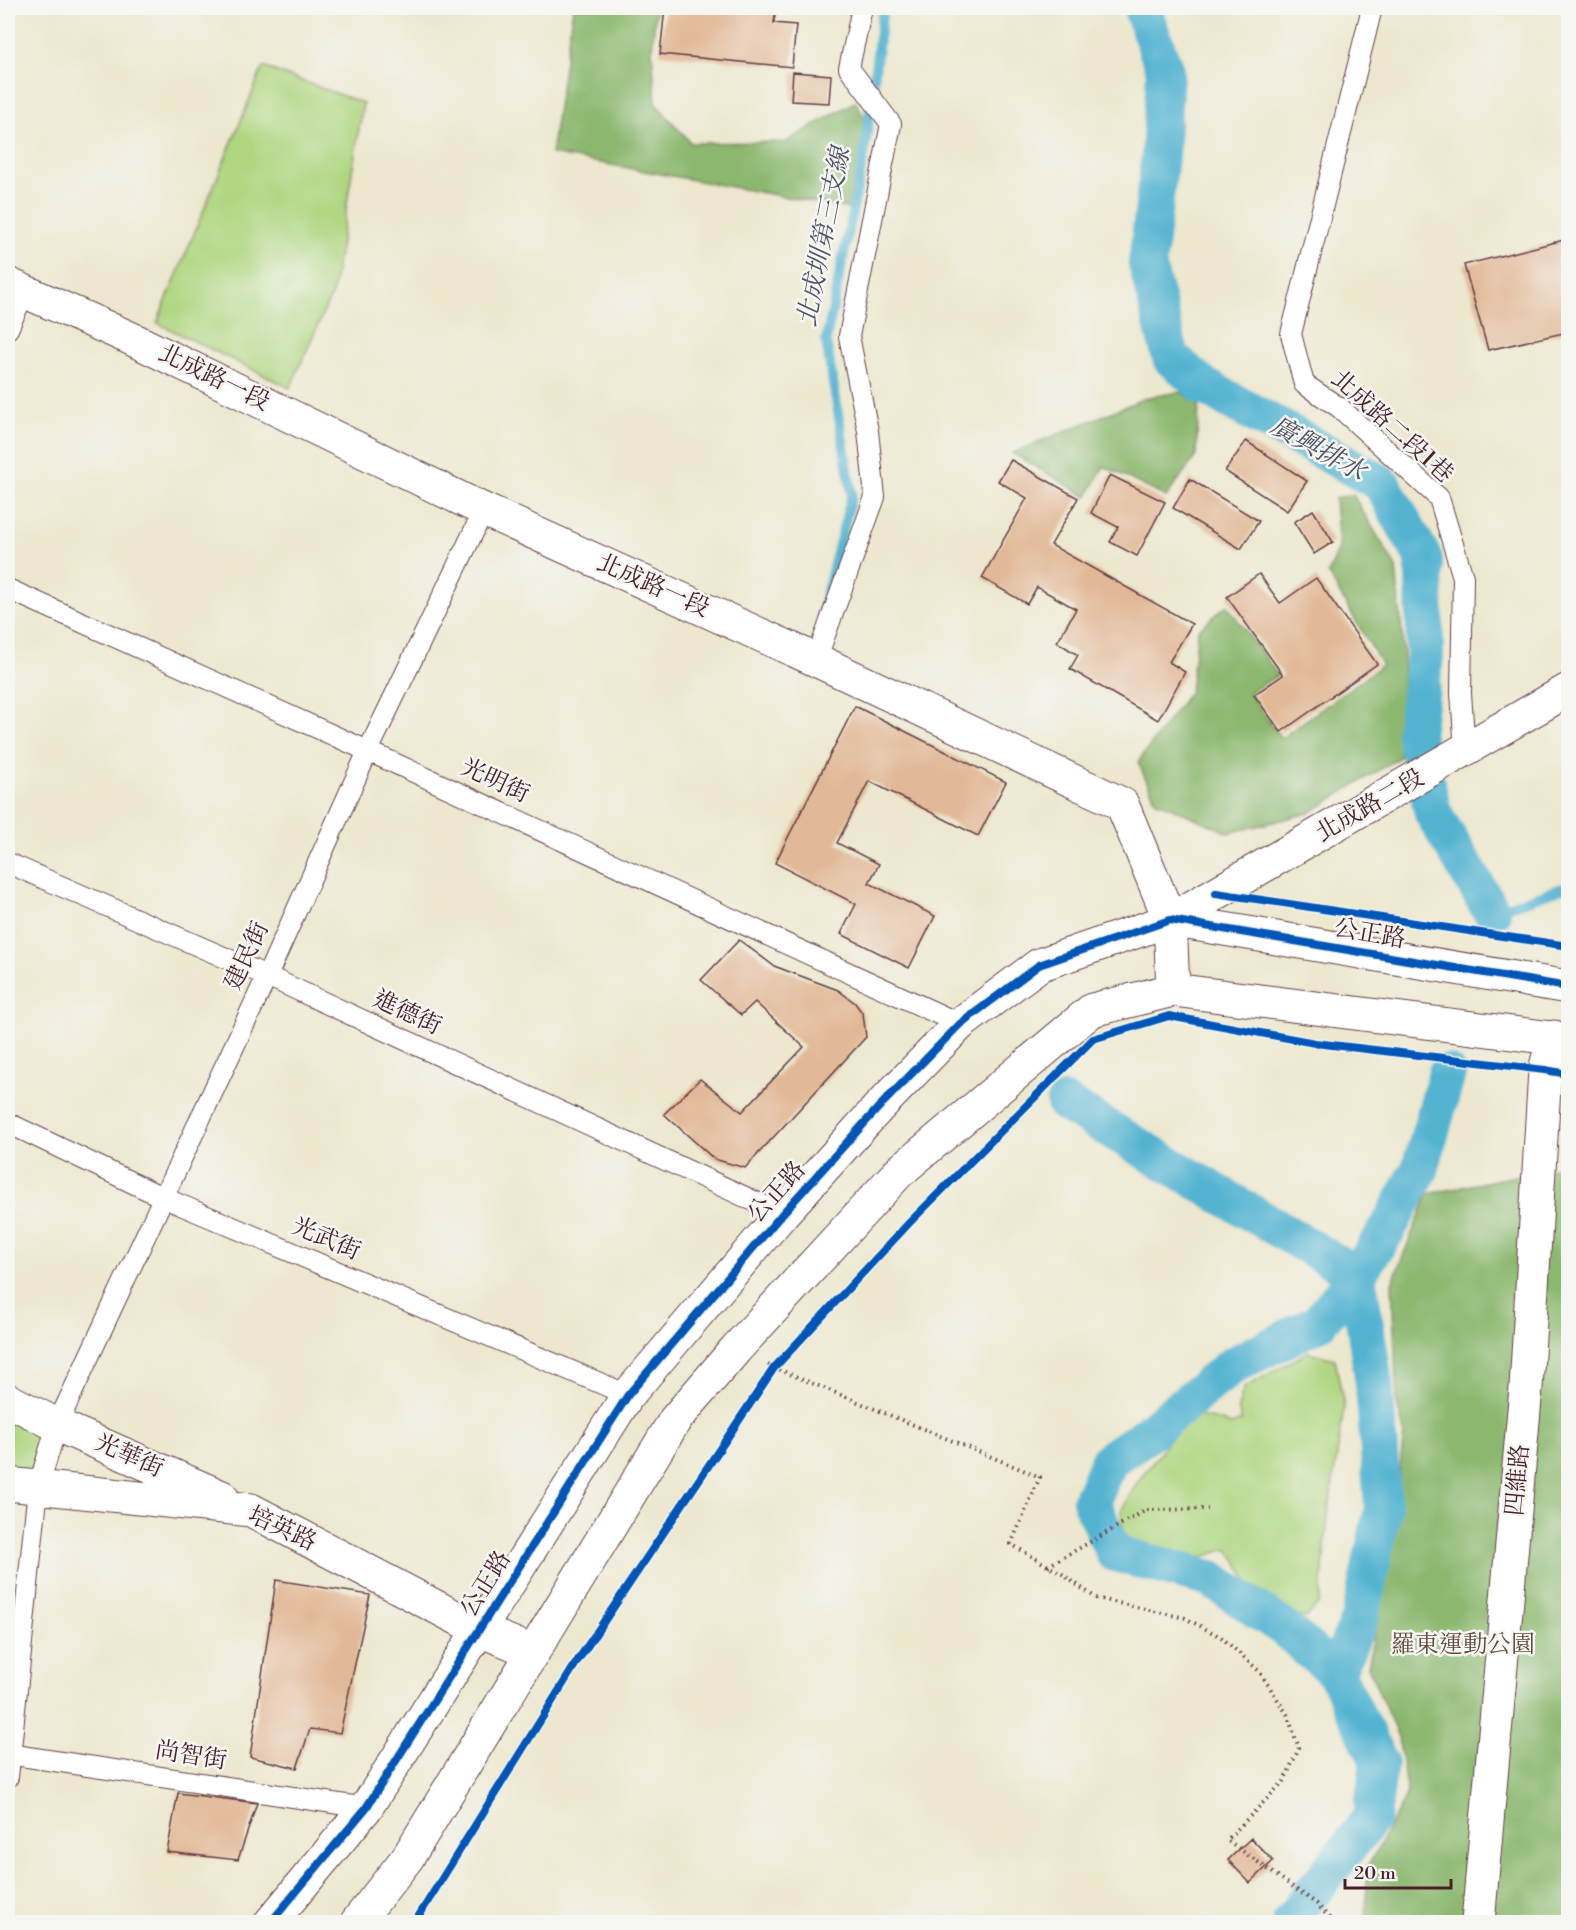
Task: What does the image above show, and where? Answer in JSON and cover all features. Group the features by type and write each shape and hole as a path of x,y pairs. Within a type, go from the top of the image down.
{"street":[{"name":"北成路一段","path":"16,288 141,343 484,510 816,660 1122,804 1170,920 1173,990"},
{"name":"北成路二段","path":"1170,920 1569,690"},
{"name":"公正路","path":"271,1923 366,1808 628,1395 782,1214 879,1107 960,1024 1039,965 1170,920 1566,986 1561,1038"},
{"path":"357,1923 408,1857 675,1420 736,1349 899,1172 1092,1010 1173,990 1561,1038"},
{"name":"四維路","path":"1478,1923 1526,1388 1545,1070 1561,1038"},
{"name":"光華街","path":"8,1400 57,1425 251,1510"},
{"name":"培英路","path":"23,1486 251,1510 480,1630 533,1652"}],"lane":[{"path":"816,660 874,498 868,431 849,336 891,124 849,68 862,8"},
{"name":"北成路二段1巷","path":"1372,8 1291,334 1304,384 1340,408 1439,498 1463,577 1461,693 1456,757"},
{"path":"8,329 16,288"},
{"name":"建民街","path":"8,1777 23,1486 57,1425 267,976 368,751 484,510"},
{"name":"光明街","path":"8,589 368,751 960,1024"},
{"name":"進德街","path":"8,863 267,976 782,1214"},
{"name":"光武街","path":"8,1123 162,1197 628,1395"},
{"name":"尚智街","path":"9,1755 366,1808"}],"path":[{"path":"736,1349 774,1368 1040,1477 1011,1544 1062,1574 1096,1598 1185,1618 1221,1637 1259,1671 1287,1714 1299,1748 1284,1781 1227,1840 1317,1904 1333,1923"},
{"path":"767,1378 782,1359"},
{"path":"1048,1566 1146,1510 1208,1509"}],"green space":[{"path":"573,8 656,8 652,49 656,104 691,143 786,142 856,101 869,129 857,210 551,154"},
{"path":"263,67 363,103 333,291 290,388 157,323"},
{"path":"1181,392 1199,405 1196,456 1166,497 1104,466 1087,497 1012,453 1148,397"},
{"path":"1353,495 1396,567 1404,654 1400,757 1309,813 1229,833 1156,801 1138,762 1190,691 1198,630 1227,605 1278,675 1249,693 1281,738 1382,665 1328,574 1339,548 1335,498"},
{"name":"羅東運動公園","path":"1568,1165 1568,1922 1366,1922 1367,1868 1407,1794 1398,1737 1368,1667 1393,1528 1404,1433 1397,1403 1392,1283 1428,1194"},
{"path":"1308,1352 1335,1359 1344,1407 1328,1515 1320,1602 1306,1618 1279,1612 1248,1582 1236,1559 1227,1549 1203,1557 1155,1554 1124,1540 1121,1511 1138,1481 1161,1452 1174,1429 1200,1416 1230,1425 1242,1421 1238,1408 1244,1388"},
{"path":"8,1400 57,1425 38,1488 8,1484"}],"building":[{"path":"665,8 776,8 774,23 796,25 792,67 660,54"},
{"path":"793,72 831,75 829,103 791,101"},
{"path":"1568,239 1568,332 1488,350 1464,265"},
{"path":"1246,441 1307,481 1287,511 1225,471"},
{"path":"1011,460 1078,498 1051,545 1192,624 1169,662 1185,672 1158,720 1070,669 1078,655 1057,642 1076,609 1037,587 1027,604 982,578 1027,498 998,481"},
{"path":"1110,475 1165,502 1137,556 1110,542 1118,527 1091,513"},
{"path":"1190,479 1259,521 1241,549 1173,508"},
{"path":"1313,510 1333,542 1314,554 1294,522"},
{"path":"1259,574 1280,603 1316,578 1377,664 1281,732 1254,695 1283,675 1227,597"},
{"path":"855,706 1006,782 978,836 869,781 837,843 879,864 869,883 935,916 909,968 841,934 856,904 775,863"},
{"path":"739,940 774,966 838,990 855,1003 863,1014 866,1037 745,1168 714,1159 664,1114 700,1079 742,1112 804,1047 755,1002 741,1015 701,980"},
{"path":"276,1580 370,1595 340,1733 310,1729 297,1768 250,1757"},
{"path":"178,1793 257,1803 238,1860 167,1852"},
{"path":"1251,1838 1273,1861 1250,1883 1228,1860"}],"waterway":[{"name":"北成圳第三支線","path":"821,615 852,494 826,341 864,155 883,8"},
{"name":"廣興排水","path":"1142,8 1165,71 1160,156 1147,264 1171,358 1204,386 1381,483 1424,559 1425,655 1415,735 1433,813 1492,912"},
{"path":"1492,912 1568,886"},
{"path":"1291,1922 1372,1817 1379,1761 1336,1673 1284,1628 1211,1579 1114,1553 1091,1502 1109,1460 1146,1435 1233,1365 1318,1323 1357,1275 1387,1230 1420,1169 1447,1073"},
{"path":"1065,1103 1357,1275 1374,1383 1383,1507 1360,1618 1336,1673"}],"cycle path":[{"path":"1216,893 1568,946"},
{"path":"271,1922 366,1808 628,1395 782,1214 879,1107 960,1024 1039,965 1170,920 1568,987"},
{"path":"415,1922 578,1660 774,1368 910,1222 1093,1039 1169,1016 1315,1043 1568,1074"}]}
